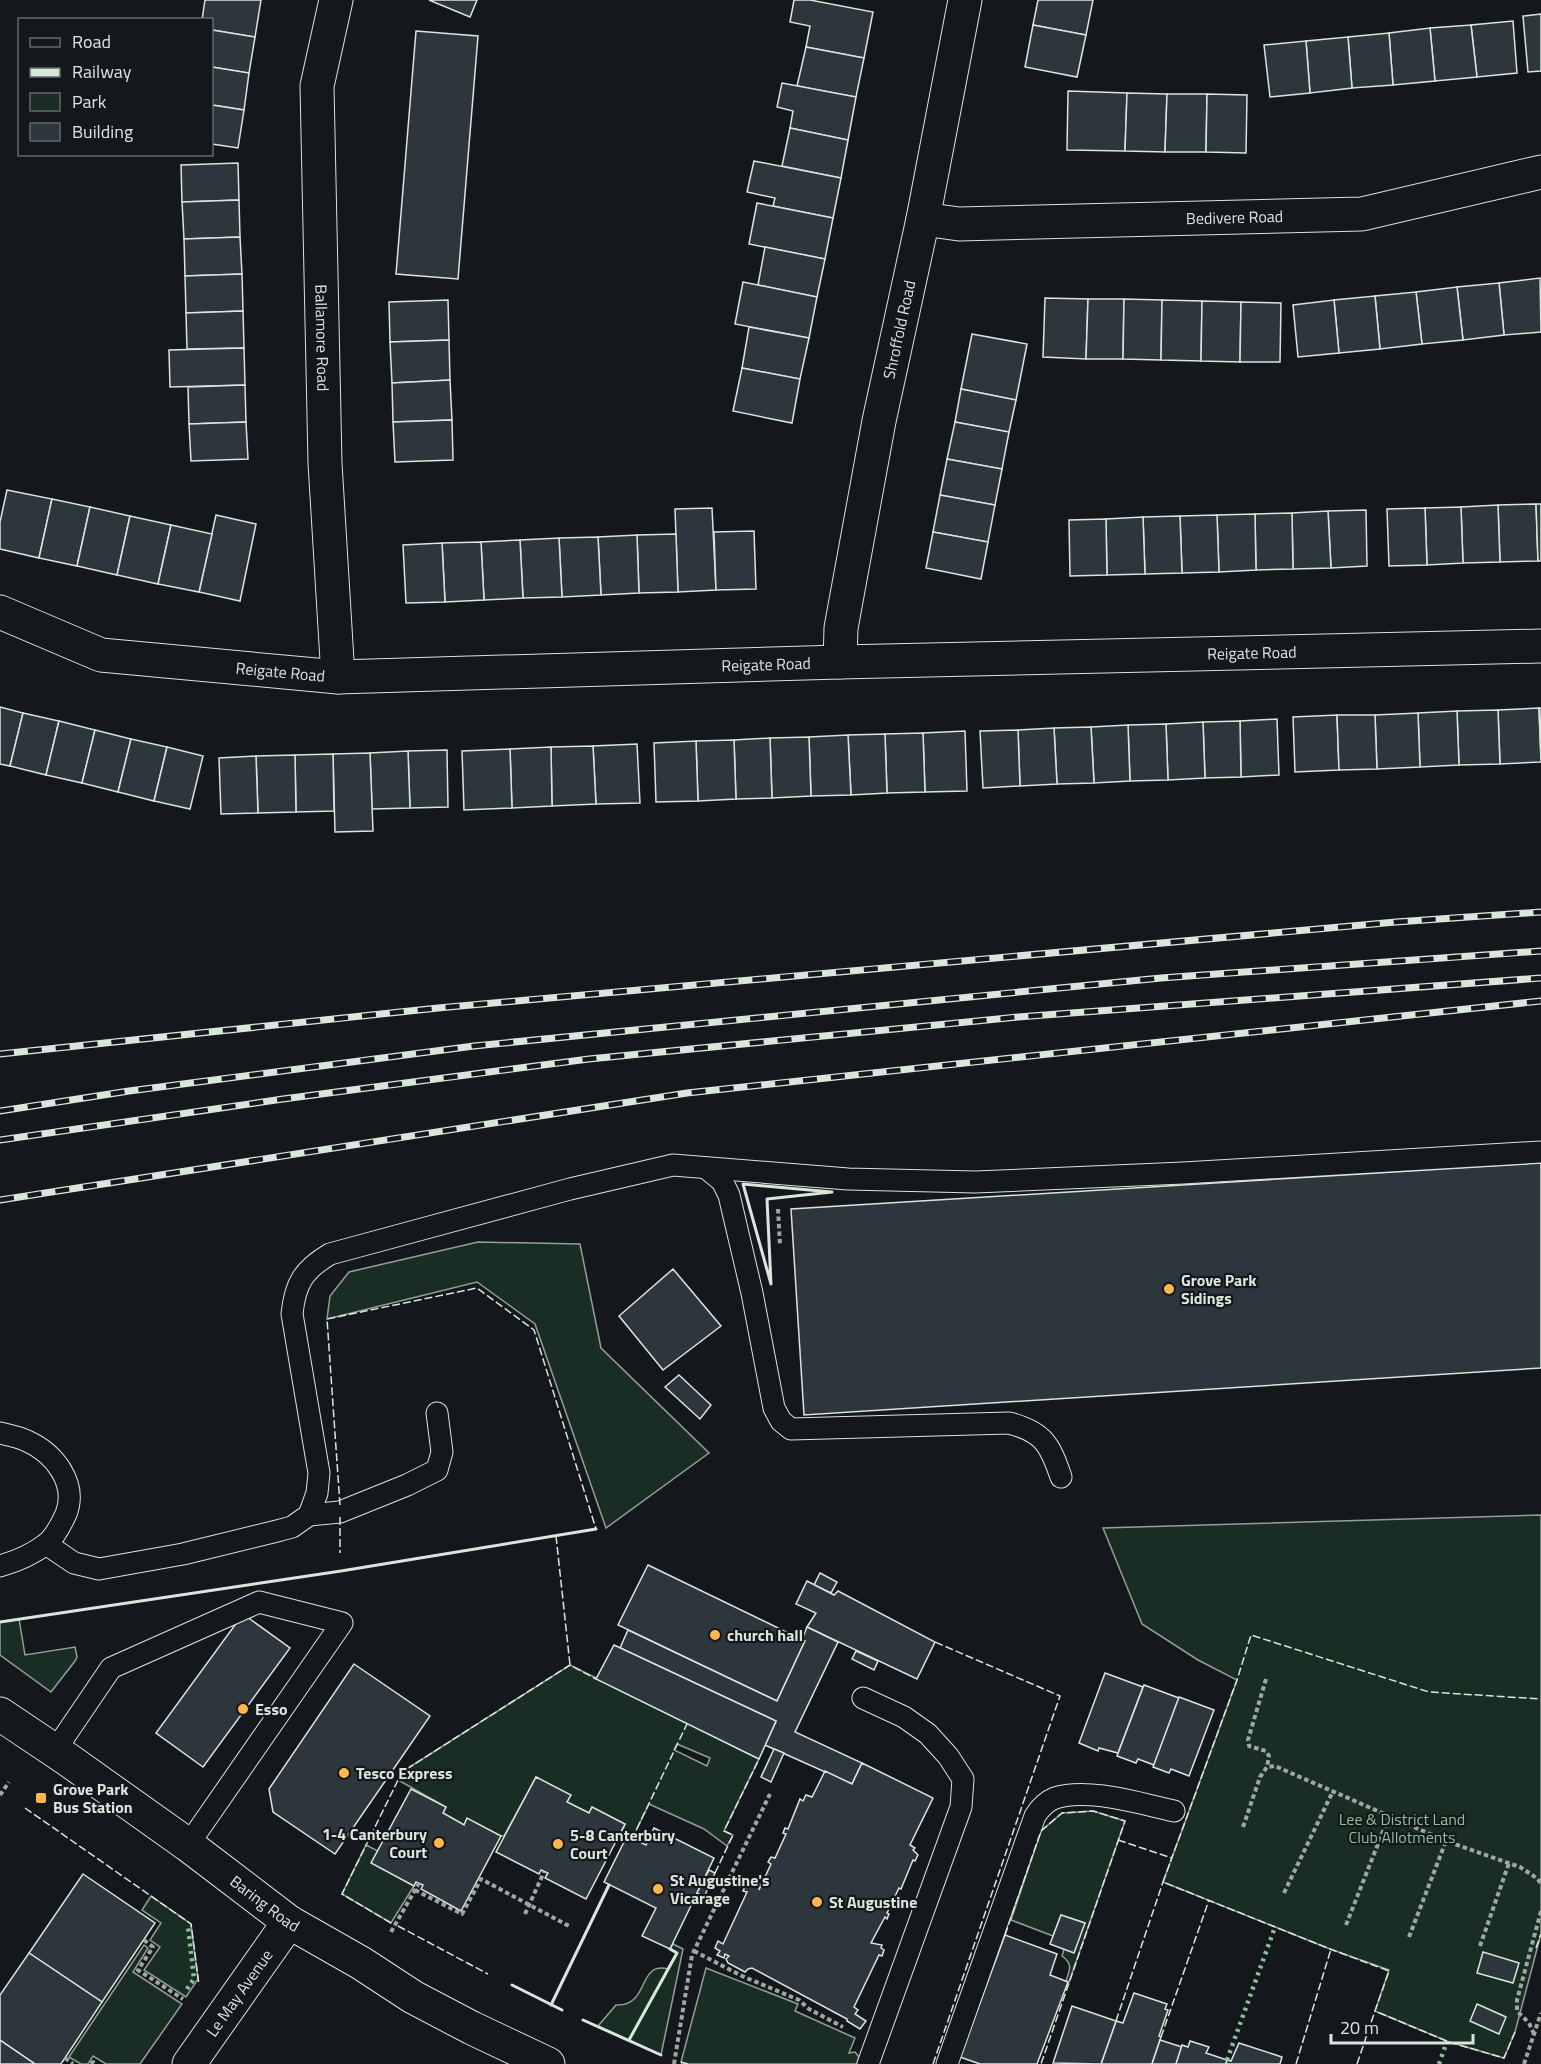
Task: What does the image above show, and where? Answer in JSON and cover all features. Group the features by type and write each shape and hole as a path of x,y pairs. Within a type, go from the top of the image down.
{"street":[{"name":"Ballamore Road","path":"336,0 317,86 325,463 338,677"},
{"name":"Shroffold Road","path":"840,662 841,628 879,421 923,219 965,0"},
{"name":"Bedivere Road","path":"923,219 958,224 1362,214 1541,172"},
{"name":"Reigate Road","path":"0,612 100,655 338,677 840,662 1541,646"},
{"name":"Baring Road","path":"0,1714 188,1845 289,1922 413,1997 548,2064"},
{"name":"Le May Avenue","path":"189,2064 289,1922"}],"lane":[{"path":"309,1515 317,1493 319,1473 292,1314 294,1296 303,1276 314,1264 330,1254 619,1177 673,1165 848,1179 975,1182 1183,1173 1541,1152"},
{"path":"706,1167 722,1181 729,1195 752,1293 774,1408 781,1421 791,1429 1009,1423 1026,1427 1040,1437 1052,1450 1061,1477"},
{"path":"46,1544 74,1563 99,1569 183,1554 292,1527 309,1515 340,1512 407,1485 437,1470 442,1452 436,1413"},
{"path":"0,1433 26,1440 46,1453 61,1467 68,1487 68,1508 61,1527 46,1544 0,1566"},
{"path":"54,1752 111,1668 259,1602 342,1623 188,1845"},
{"path":"863,1698 904,1717 928,1734 948,1756 963,1779 961,1807 868,2064"},
{"path":"946,2064 1030,1828 1042,1805 1054,1798 1080,1795 1104,1797 1174,1811"}],"path":[{"path":"778,1204 781,1252"},
{"path":"1243,1827 1260,1777 1267,1767 1269,1756 1266,1751 1249,1746 1248,1740 1266,1679"},
{"path":"1267,1767 1275,1766 1446,1841 1541,1877"},
{"path":"0,1795 9,1782"},
{"path":"1284,1893 1333,1791"},
{"path":"674,2064 694,1951 770,1794"},
{"path":"1346,1925 1389,1816"},
{"path":"1409,1937 1446,1841"},
{"path":"1480,1946 1509,1863"},
{"path":"525,1914 544,1872"},
{"path":"1532,1874 1541,1884"},
{"path":"415,1890 462,1914 481,1879 569,1926"},
{"path":"388,1936 419,1883"},
{"path":"1534,2034 1529,2023 1517,2011 1517,2000 1541,1910"},
{"path":"144,1940 153,1947 138,1970 192,2005"},
{"path":"694,1951 742,1976 799,2000 809,2009 875,2044"},
{"path":"1524,2064 1541,2013"},
{"path":"65,2058 73,2064"},
{"path":"91,2064 93,2062 96,2064"}],"green space":[{"path":"478,1242 580,1244 601,1348 709,1453 606,1528 535,1324 477,1282 327,1319 330,1296 349,1272"},
{"name":"Lee & District Land Club Allotments","path":"1541,1515 1541,1934 1515,2032 1504,2058 1449,2042 1375,2011 1389,1970 1330,1949 1163,1882 1237,1680 1198,1660 1142,1624 1103,1528"},
{"path":"19,1619 25,1655 75,1647 77,1657 75,1661 51,1692 0,1655 0,1622"},
{"path":"570,1665 759,1759 724,1831 733,1835 727,1846 704,1829 649,1804 632,1839 622,1832 625,1824 592,1807 589,1813 567,1802 570,1796 536,1777 504,1836 501,1836 467,1819 464,1825 443,1813 446,1807 398,1780 402,1772","holes":["677,1744 710,1758 707,1766 674,1750"]},
{"path":"1093,1811 1125,1821 1069,1982 1066,1981 1069,1964 1062,1956 1064,1949 1085,1923 1061,1915 1053,1936 1011,1920 1041,1831 1062,1813"},
{"path":"366,1845 378,1851 372,1863 414,1886 391,1923 342,1894"},
{"path":"151,1896 191,1924 198,1979 186,1997 144,1970 160,1947 150,1940 161,1923 142,1910"},
{"path":"673,1944 683,1949 661,2055 598,2026 616,2005 627,2004 634,1999 652,1972 658,1968 668,1969 677,1953 670,1949"},
{"path":"144,1945 148,1948 133,1972 182,2004 140,2064 106,2064 93,2056 88,2064 81,2064 69,2057"},
{"path":"706,1968 798,2004 795,2011 855,2038 849,2053 855,2052 859,2057 857,2064 682,2064"}],"building":[{"path":"205,0 261,0 255,37 213,30 213,18 202,18"},
{"path":"429,0 477,0 470,17"},
{"path":"794,0 810,0 873,12 864,58 806,47 810,26 790,22"},
{"path":"1038,0 1093,0 1086,35 1033,25"},
{"path":"1541,14 1541,71 1528,72 1523,16"},
{"path":"1513,21 1517,73 1477,77 1471,25"},
{"path":"1033,25 1086,35 1077,77 1025,67"},
{"path":"1471,25 1477,77 1435,81 1430,28"},
{"path":"1430,28 1435,81 1393,85 1389,33"},
{"path":"213,30 255,37 249,73 213,67"},
{"path":"416,31 478,36 458,279 396,274"},
{"path":"1389,33 1393,85 1352,88 1348,37"},
{"path":"1348,37 1352,88 1310,93 1306,41"},
{"path":"1306,41 1310,93 1270,97 1264,45"},
{"path":"806,47 864,58 856,97 797,86"},
{"path":"213,67 249,73 244,110 213,105"},
{"path":"782,83 856,97 848,140 790,128 793,111 777,107"},
{"path":"1068,91 1127,93 1125,151 1067,150"},
{"path":"1127,93 1167,94 1165,152 1125,151"},
{"path":"1167,94 1207,94 1206,152 1165,152"},
{"path":"1207,94 1247,95 1246,153 1206,152"},
{"path":"213,105 244,110 238,148 213,144"},
{"path":"790,128 848,140 841,178 782,166"},
{"path":"754,161 841,178 833,218 773,206 775,198 747,192"},
{"path":"238,163 239,200 182,202 181,165"},
{"path":"239,200 240,237 184,239 182,202"},
{"path":"757,203 833,218 825,259 749,244"},
{"path":"240,237 242,274 185,276 184,239"},
{"path":"765,247 825,259 817,297 758,285"},
{"path":"242,274 243,311 186,313 185,276"},
{"path":"1540,278 1541,332 1504,335 1499,283"},
{"path":"743,282 817,297 809,338 735,324"},
{"path":"1499,283 1504,335 1463,340 1457,287"},
{"path":"1457,287 1463,340 1422,344 1416,292"},
{"path":"1416,292 1422,344 1380,349 1375,296"},
{"path":"1375,296 1380,349 1339,353 1334,300"},
{"path":"1045,298 1088,299 1086,359 1043,357"},
{"path":"1088,299 1124,299 1123,359 1086,359"},
{"path":"1124,299 1162,300 1161,360 1123,359"},
{"path":"448,300 449,340 390,342 389,302"},
{"path":"1162,300 1202,301 1201,361 1161,360"},
{"path":"1334,300 1339,353 1298,357 1293,305"},
{"path":"1202,301 1241,302 1240,362 1201,361"},
{"path":"1241,302 1281,303 1280,362 1240,362"},
{"path":"243,311 244,348 187,349 186,313"},
{"path":"749,327 809,338 800,379 742,368"},
{"path":"972,334 1027,344 1016,400 961,389"},
{"path":"449,340 450,380 392,383 390,342"},
{"path":"244,348 245,385 170,387 169,350"},
{"path":"742,368 800,379 792,423 733,411"},
{"path":"450,380 452,420 393,422 392,383"},
{"path":"245,385 246,422 189,424 188,387"},
{"path":"961,389 1016,400 1009,432 955,422"},
{"path":"452,420 453,460 395,462 393,422"},
{"path":"246,422 248,459 191,461 189,424"},
{"path":"955,422 1009,432 1002,469 947,459"},
{"path":"947,459 1002,469 995,505 940,495"},
{"path":"7,490 52,499 39,558 0,549 0,522"},
{"path":"940,495 995,505 988,542 933,532"},
{"path":"52,499 90,507 77,566 39,558"},
{"path":"1536,504 1538,561 1500,562 1498,505"},
{"path":"1536,504 1541,504 1541,561 1538,561"},
{"path":"1498,505 1500,562 1463,563 1461,507"},
{"path":"90,507 130,516 117,575 77,566"},
{"path":"1461,507 1463,563 1427,565 1425,508"},
{"path":"712,508 716,590 678,592 675,509"},
{"path":"1425,508 1427,565 1389,566 1387,509"},
{"path":"1366,510 1367,566 1331,568 1328,511"},
{"path":"1328,511 1331,568 1293,569 1292,513"},
{"path":"1292,513 1293,569 1256,570 1255,514"},
{"path":"1255,514 1256,570 1219,572 1217,515"},
{"path":"216,515 256,524 240,601 199,592"},
{"path":"1217,515 1219,572 1182,573 1180,516"},
{"path":"130,516 171,525 158,584 117,575"},
{"path":"1180,516 1182,573 1145,574 1143,517"},
{"path":"1143,517 1145,574 1107,575 1106,519"},
{"path":"1106,519 1107,575 1070,576 1069,520"},
{"path":"171,525 212,534 199,592 158,584"},
{"path":"754,531 756,589 716,590 714,532"},
{"path":"933,532 988,542 981,579 926,568"},
{"path":"676,534 678,592 639,593 637,535"},
{"path":"637,535 639,593 601,595 598,537"},
{"path":"598,537 601,595 562,597 559,538"},
{"path":"559,538 562,597 523,598 520,540"},
{"path":"520,540 523,598 484,600 481,542"},
{"path":"481,542 484,600 445,602 442,543"},
{"path":"442,543 445,602 406,603 403,545"},
{"path":"0,707 23,713 10,766 0,764"},
{"path":"1539,708 1541,762 1500,764 1498,710"},
{"path":"1539,708 1541,708 1541,759"},
{"path":"1498,710 1500,764 1459,765 1457,711"},
{"path":"1457,711 1459,765 1420,767 1418,713"},
{"path":"23,713 59,721 46,775 10,766"},
{"path":"1418,713 1420,767 1377,769 1375,715"},
{"path":"1337,715 1339,770 1295,772 1293,717"},
{"path":"1337,715 1375,715 1377,769 1339,770"},
{"path":"1277,719 1279,775 1241,777 1240,721"},
{"path":"59,721 95,730 82,783 46,775"},
{"path":"1240,721 1241,777 1205,778 1203,722"},
{"path":"1203,722 1205,778 1168,780 1166,724"},
{"path":"1166,724 1168,780 1130,781 1128,725"},
{"path":"1128,725 1130,781 1094,783 1091,727"},
{"path":"1091,727 1094,783 1057,784 1054,728"},
{"path":"1054,728 1057,784 1020,786 1018,730"},
{"path":"95,730 131,739 118,792 82,783"},
{"path":"1018,730 1020,786 983,788 980,731"},
{"path":"965,731 967,791 925,792 923,733"},
{"path":"923,733 925,792 887,793 885,734"},
{"path":"885,734 887,793 851,795 848,735"},
{"path":"848,735 851,795 811,796 809,737"},
{"path":"809,737 811,796 772,798 770,738"},
{"path":"770,738 772,798 736,799 734,740"},
{"path":"131,739 167,747 154,801 118,792"},
{"path":"734,740 736,799 698,801 696,741"},
{"path":"696,741 698,801 656,802 654,743"},
{"path":"637,744 640,803 596,804 593,746"},
{"path":"593,746 596,804 552,806 551,747"},
{"path":"167,747 203,756 190,809 154,801"},
{"path":"551,747 552,806 512,808 510,749"},
{"path":"510,749 512,808 464,810 462,751"},
{"path":"447,750 448,807 410,808 408,751"},
{"path":"408,751 410,808 372,809 370,753"},
{"path":"370,753 373,831 335,832 333,754"},
{"path":"333,754 334,811 296,812 295,755"},
{"path":"295,755 296,812 258,813 256,756"},
{"path":"256,756 258,813 221,814 219,758"},
{"name":"Grove Park Sidings","path":"1541,1163 1541,1368 804,1415 791,1209"},
{"path":"673,1269 721,1326 663,1370 619,1316"},
{"path":"679,1375 711,1405 700,1419 665,1387"},
{"name":"church hall","path":"648,1565 805,1641 777,1701 618,1625"},
{"path":"820,1573 837,1582 831,1593 814,1585"},
{"name":"church hall","path":"807,1581 834,1595 838,1591 935,1642 917,1679 807,1627 816,1613 796,1604"},
{"path":"243,1614 290,1648 203,1767 156,1733"},
{"path":"807,1627 838,1642 795,1732 862,1763 852,1784 765,1745 776,1721 620,1648 628,1630 777,1701 805,1641 802,1640"},
{"name":"church hall","path":"614,1645 776,1721 759,1759 596,1679"},
{"path":"856,1651 878,1661 874,1670 852,1659"},
{"path":"354,1664 430,1716 335,1854 273,1812 269,1789"},
{"path":"1105,1673 1143,1687 1118,1753 1099,1748 1098,1751 1079,1743"},
{"path":"1144,1685 1179,1698 1154,1765 1138,1759 1136,1763 1117,1756"},
{"path":"1179,1697 1214,1710 1189,1776 1171,1769 1169,1773 1153,1767"},
{"path":"774,1749 784,1753 771,1782 761,1777"},
{"name":"St Augustine","path":"862,1763 933,1798 910,1845 915,1848 913,1850 918,1855 915,1861 913,1860 901,1889 899,1888 887,1913 889,1914 887,1919 885,1917 871,1943 882,1945 881,1948 884,1950 882,1956 879,1955 854,2007 858,2010 855,2014 866,2021 860,2029 847,2019 752,1968 745,1972 728,1963 726,1959 729,1956 725,1954 724,1958 717,1955 720,1951 715,1948 718,1941 723,1944 747,1892 743,1891 746,1884 750,1886 752,1881 760,1884 759,1890 771,1864 768,1862 771,1857 775,1858 786,1834 783,1833 785,1828 788,1829 800,1799 803,1801 806,1795 812,1797 825,1771 852,1784"},
{"name":"5-8 Canterbury Court","path":"536,1777 571,1795 567,1802 589,1813 592,1807 625,1824 586,1899 545,1878 548,1873 541,1870 539,1874 496,1852"},
{"name":"1-4 Canterbury Court","path":"411,1789 446,1807 443,1813 464,1825 467,1818 501,1836 461,1911 421,1889 423,1885 416,1882 414,1886 371,1863"},
{"name":"St Augustine's Vicarage","path":"654,1828 714,1858 670,1949 642,1936 656,1908 604,1882 627,1836 646,1845"},
{"path":"709,1870 715,1873 704,1897 697,1893"},
{"path":"83,1874 155,1923 102,2002 29,1953"},
{"path":"1061,1915 1085,1923 1074,1953 1050,1944"},
{"path":"1005,1935 1057,1954 1050,1975 1068,1982 1037,2064 980,2064 960,2057"},
{"path":"1483,1952 1519,1963 1513,1983 1477,1973"},
{"path":"29,1953 102,2002 61,2064 35,2064 0,2040 0,1995"},
{"path":"1134,1993 1167,2004 1165,2009 1168,2010 1152,2064 1101,2064 1116,2021 1123,2023"},
{"path":"1477,2004 1506,2017 1499,2034 1470,2021"},
{"path":"1072,2006 1116,2021 1101,2064 1053,2063"},
{"path":"0,2040 35,2064 0,2064"},
{"path":"1160,2040 1182,2047 1176,2064 1152,2064"},
{"path":"1190,2041 1209,2047 1206,2053 1227,2060 1226,2064 1176,2064 1182,2045 1188,2047"},
{"path":"1239,2043 1282,2057 1280,2064 1226,2064 1227,2060 1231,2061"}],"railway":[{"path":"0,1054 438,1008 1396,922 1541,912"},
{"path":"0,1111 129,1091 474,1046 1161,978 1541,951"},
{"path":"0,1140 283,1099 589,1059 1018,1017 1541,978"},
{"path":"0,1200 687,1093 1541,1001"}],"hedge":[{"path":"187,1989 194,1979 188,1926"},
{"path":"1227,2060 1275,1927"},
{"path":"1439,2064 1447,2041"}],"fence":[{"path":"340,1505 327,1319 477,1288 534,1330 596,1529"},
{"path":"340,1517 340,1553"},
{"path":"556,1536 570,1665"},
{"path":"1515,2032 1504,2058 1449,2042 1375,2011 1389,1971 1163,1882 1237,1680 1251,1635 1429,1692 1541,1699"},
{"path":"933,2064 1060,1696 935,1642"},
{"path":"391,1923 342,1894 402,1772 570,1665 596,1679"},
{"path":"632,1839 687,1724"},
{"path":"715,1873 733,1835 724,1831 759,1759"},
{"path":"25,1808 191,1924 199,1985"},
{"path":"1005,1935 1041,1831 1062,1813 1093,1811 1125,1821 1041,2064"},
{"path":"1118,1840 1172,1858"},
{"path":"1116,2021 1163,1882"},
{"path":"1161,2037 1209,1900"},
{"path":"398,1926 488,1974"},
{"path":"1536,1948 1541,1934"},
{"path":"1296,2064 1331,1949"},
{"path":"1357,2064 1375,2011"},
{"path":"681,2062 688,2064"}],"wall":[{"path":"743,1184 832,1192 767,1199 771,1284 743,1184"},
{"path":"0,1622 341,1571 596,1529"},
{"path":"551,2005 609,1885"},
{"path":"629,2040 677,1953 670,1949"},
{"path":"512,1985 562,2010"},
{"path":"583,2020 661,2055"}],"place":[{"name":"Grove Park Sidings","path":"1169,1289"},
{"name":"church hall","path":"715,1635"},
{"name":"Esso","path":"243,1709"},
{"name":"Tesco Express","path":"344,1773"},
{"name":"Grove Park Bus Station","path":"41,1798"},
{"name":"1-4 Canterbury Court","path":"439,1843"},
{"name":"5-8 Canterbury Court","path":"558,1844"},
{"name":"St Augustine's Vicarage","path":"658,1889"},
{"name":"St Augustine","path":"817,1902"}]}
